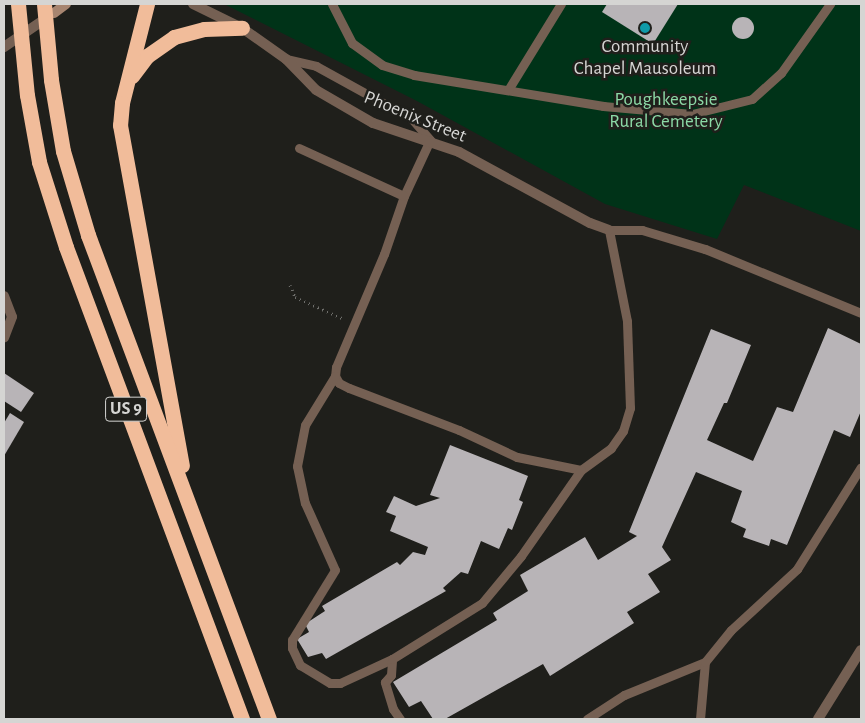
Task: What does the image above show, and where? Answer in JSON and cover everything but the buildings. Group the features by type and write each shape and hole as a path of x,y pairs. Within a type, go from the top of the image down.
{"highway":[{"name":"US 9","path":"18,4 27,95 39,162 63,238 242,719"},
{"path":"147,4 124,91 120,115 121,138 189,506"},
{"name":"US 9","path":"49,8 51,80 63,151 79,207 269,719"},
{"path":"124,91 147,56 174,37 204,29 242,28"}],"street":[{"path":"4,47 49,8 68,4"},
{"name":"Phoenix Street","path":"193,4 242,28 286,59 316,90 373,123 430,140 467,156 590,223 609,230"},
{"path":"4,296 12,317 4,338"},
{"path":"818,719 861,650"}],"lane":[{"path":"332,4 352,44 382,65 445,82 652,112 692,114 722,108 752,98 781,73 830,4"},
{"path":"508,90 561,4"},
{"path":"286,59 316,66 412,119 430,140 404,196 335,376 304,425 297,466 305,503 335,570 292,640 295,658 314,675 330,683 340,683 392,659 482,603 520,556 581,470 611,448 623,431 630,408 626,321 609,230 642,230 705,249 861,313"},
{"path":"299,148 404,196"},
{"path":"335,376 349,388 458,430 518,457 581,470"},
{"path":"587,719 624,695 705,662 731,630 797,569 861,467"},
{"path":"392,659 391,676 385,682 394,709 400,719"},
{"path":"700,719 705,662"}],"path":[{"path":"290,285 295,297 354,324"}],"green space":[{"name":"Poughkeepsie Rural Cemetery","path":"224,4 861,4 861,231 744,185 717,239 605,204 417,101"}],"place":[{"name":"Community Chapel Mausoleum","path":"645,28"}]}
